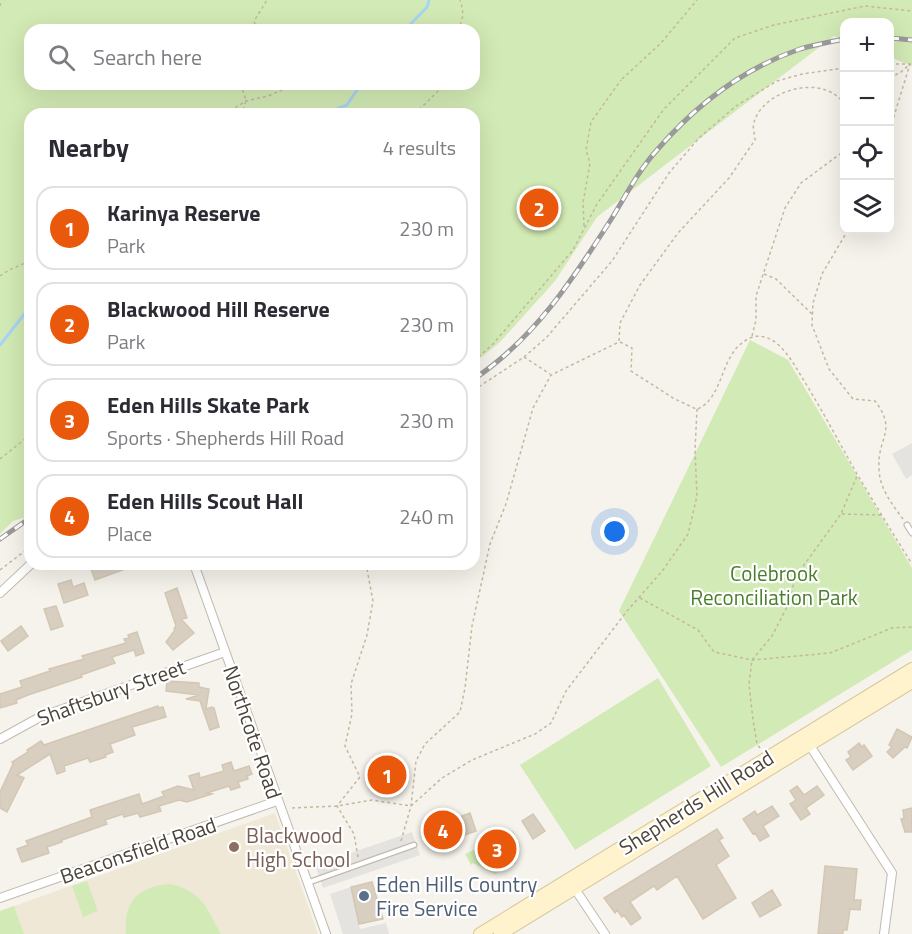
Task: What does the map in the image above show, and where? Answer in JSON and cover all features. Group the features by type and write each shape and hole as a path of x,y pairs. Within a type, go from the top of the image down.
{"main road":[{"name":"Shepherds Hill Road","path":"480,934 572,885 776,766 806,740 912,669"},
{"name":"Shepherds Hill Road","path":"500,934 768,758 806,740 912,682"}],"street":[{"path":"0,593 25,570"},
{"name":"Northcote Road","path":"196,570 307,883 322,933"},
{"name":"Shaftsbury Street","path":"0,739 40,717 225,652"},
{"path":"806,740 892,873 884,934"},
{"name":"Beaconsfield Road","path":"0,898 277,801"},
{"path":"572,885 605,934"}],"lane":[{"path":"907,525 912,533"},
{"path":"307,883 414,845"}],"path":[{"path":"0,6 1,0"},
{"path":"255,24 254,21 267,0"},
{"path":"460,0 464,10 461,24"},
{"path":"608,96 621,80 661,43 697,0"},
{"path":"480,356 493,344 573,250 597,204 664,109 735,38 774,25 865,6 912,11"},
{"path":"894,64 911,64"},
{"path":"894,76 911,64"},
{"path":"891,126 911,64"},
{"path":"480,386 524,357 546,339 612,261 669,173 699,138 736,106 777,81 802,74 840,69"},
{"path":"584,227 583,203 590,163 586,150 591,122 621,80"},
{"path":"619,342 620,323 640,285 678,233 729,178 755,140 753,123 762,107 783,93 803,87 823,88 840,97"},
{"path":"243,90 246,100 244,108"},
{"path":"234,108 246,100 268,96 282,90"},
{"path":"422,108 439,90"},
{"path":"752,337 756,320 756,296 785,208 801,183 840,154"},
{"path":"846,234 822,274 813,303 812,325 828,369 853,399 875,401 885,414 887,430 878,469 885,492 907,525"},
{"path":"0,276 24,264"},
{"path":"764,274 776,279 812,315"},
{"path":"697,409 705,405 716,391 725,365 737,346 752,337 763,336 775,342 788,356 824,412 858,475 912,564"},
{"path":"399,850 411,806 416,761 425,744 460,712 472,626 490,544 506,504 533,408 551,375 619,342"},
{"path":"619,342 632,348 631,371 673,398 697,409"},
{"path":"524,357 551,375"},
{"path":"411,806 442,778 472,760 535,734 550,723 566,691 639,597 663,570 688,534 697,496 694,450 697,409"},
{"path":"0,459 24,440"},
{"path":"768,758 757,744 753,720 749,684 752,660 772,636 787,607 796,576 841,514 858,475"},
{"path":"841,514 882,515"},
{"path":"0,570 24,552"},
{"path":"337,806 360,777 345,746 352,714 351,684 367,634 373,601 367,570"},
{"path":"639,597 698,630 714,652 752,660 830,653 892,628 912,627"},
{"path":"281,812 294,808 337,806 372,800 411,806"},
{"path":"337,806 354,834 359,864"}],"shaded area":[{"path":"912,443 912,475 906,479 892,454"},
{"name":"Blackwood High School","path":"275,813 318,934 0,934 0,911"},
{"path":"412,832 420,855 323,888 315,865"},
{"path":"351,887 360,929 386,923 389,934 343,934 330,894"}],"green space":[{"path":"0,0 912,0 912,66 894,59 894,18 840,18 840,38 834,36 597,217 555,281 500,342 480,358 480,108 24,108 24,518 13,521 0,534"},
{"name":"Colebrook Reconciliation Park","path":"750,340 788,360 912,568 912,650 721,767 619,611"},
{"path":"658,678 711,766 575,850 520,765"},
{"path":"513,831 520,845 516,863 495,874 473,863 471,865 465,854"},
{"path":"87,881 98,911 83,917 72,886"},
{"path":"170,884 197,896 207,908 221,934 126,934 127,913 135,897 150,888"},
{"path":"14,906 24,934 0,934 0,911"}],"building":[{"path":"91,570 122,570 95,580"},
{"path":"71,580 73,587 84,583 88,595 64,603 58,584"},
{"path":"177,588 187,618 181,619 194,633 173,650 166,642 176,626 165,593"},
{"path":"56,606 63,626 51,630 44,609"},
{"path":"21,626 28,636 8,651 1,641"},
{"path":"137,632 144,653 136,656 134,650 112,657 115,663 28,695 16,700 17,703 0,708 0,694 22,687 20,681 50,671 49,669 84,659 82,656 126,643 124,639 129,638 128,635"},
{"path":"167,681 199,683 199,687 209,689 206,709 214,708 219,727 210,730 200,701 186,699 199,695 166,691"},
{"path":"158,706 163,707 166,717 132,727 135,735 110,744 113,752 105,755 106,757 90,762 88,758 64,766 65,771 57,774 50,754 17,775 24,778 7,812 0,808 0,792 12,762 28,752 27,750 41,741 44,745"},
{"path":"897,729 912,737 907,748 905,747 893,758 887,752 892,747 889,745"},
{"path":"859,743 862,747 864,745 872,756 853,770 846,760 851,757 848,752"},
{"path":"231,762 234,771 249,766 252,774 247,776 248,779 238,782 240,787 231,790 229,786 187,802 179,800 159,806 161,811 140,817 138,813 124,817 123,814 105,820 107,824 62,840 62,842 47,847 49,853 22,862 17,849 28,845 26,841 92,817 90,810 139,794 142,804 164,796 162,792 178,786 194,790 189,776 199,773 200,778 224,771 222,765"},
{"path":"797,786 804,795 817,786 824,795 806,808 810,814 801,820 790,804 796,800 790,791"},
{"path":"772,806 779,816 763,826 769,836 760,841 743,819 755,811 757,815"},
{"path":"912,808 912,832 905,832 901,819 904,818 903,810"},
{"path":"470,813 476,831 436,845 429,821 449,815 451,820"},
{"path":"533,814 545,831 533,839 522,821"},
{"path":"717,829 723,838 719,840 729,856 716,865 736,898 703,919 677,876 657,890 654,886 630,902 641,918 631,925 624,915 622,917 617,910 615,913 604,898"},
{"path":"825,866 857,869 854,900 861,900 860,910 850,909 847,930 843,930 843,934 818,934"},
{"name":"Eden Hills Country Fire Service","path":"372,882 383,919 359,924 351,887"},
{"path":"772,890 781,905 760,917 752,903"}],"waterway":[{"path":"411,24 427,7 429,0"},
{"path":"339,108 347,105 357,90"},
{"path":"0,345 24,315"}],"railway":[{"path":"894,38 912,40"},
{"path":"480,375 516,345 551,306 583,263 644,166 688,118 722,90 760,66 800,49 840,40"},
{"path":"0,539 24,522"}],"place":[{"name":"Blackwood Hill Reserve","path":"539,208"},
{"name":"Karinya Reserve","path":"387,775"},
{"name":"Eden Hills Scout Hall","path":"443,830"},
{"name":"Blackwood High School","path":"234,847"},
{"name":"Eden Hills Skate Park","path":"497,849"},
{"name":"Eden Hills Country Fire Service","path":"364,896"}]}
